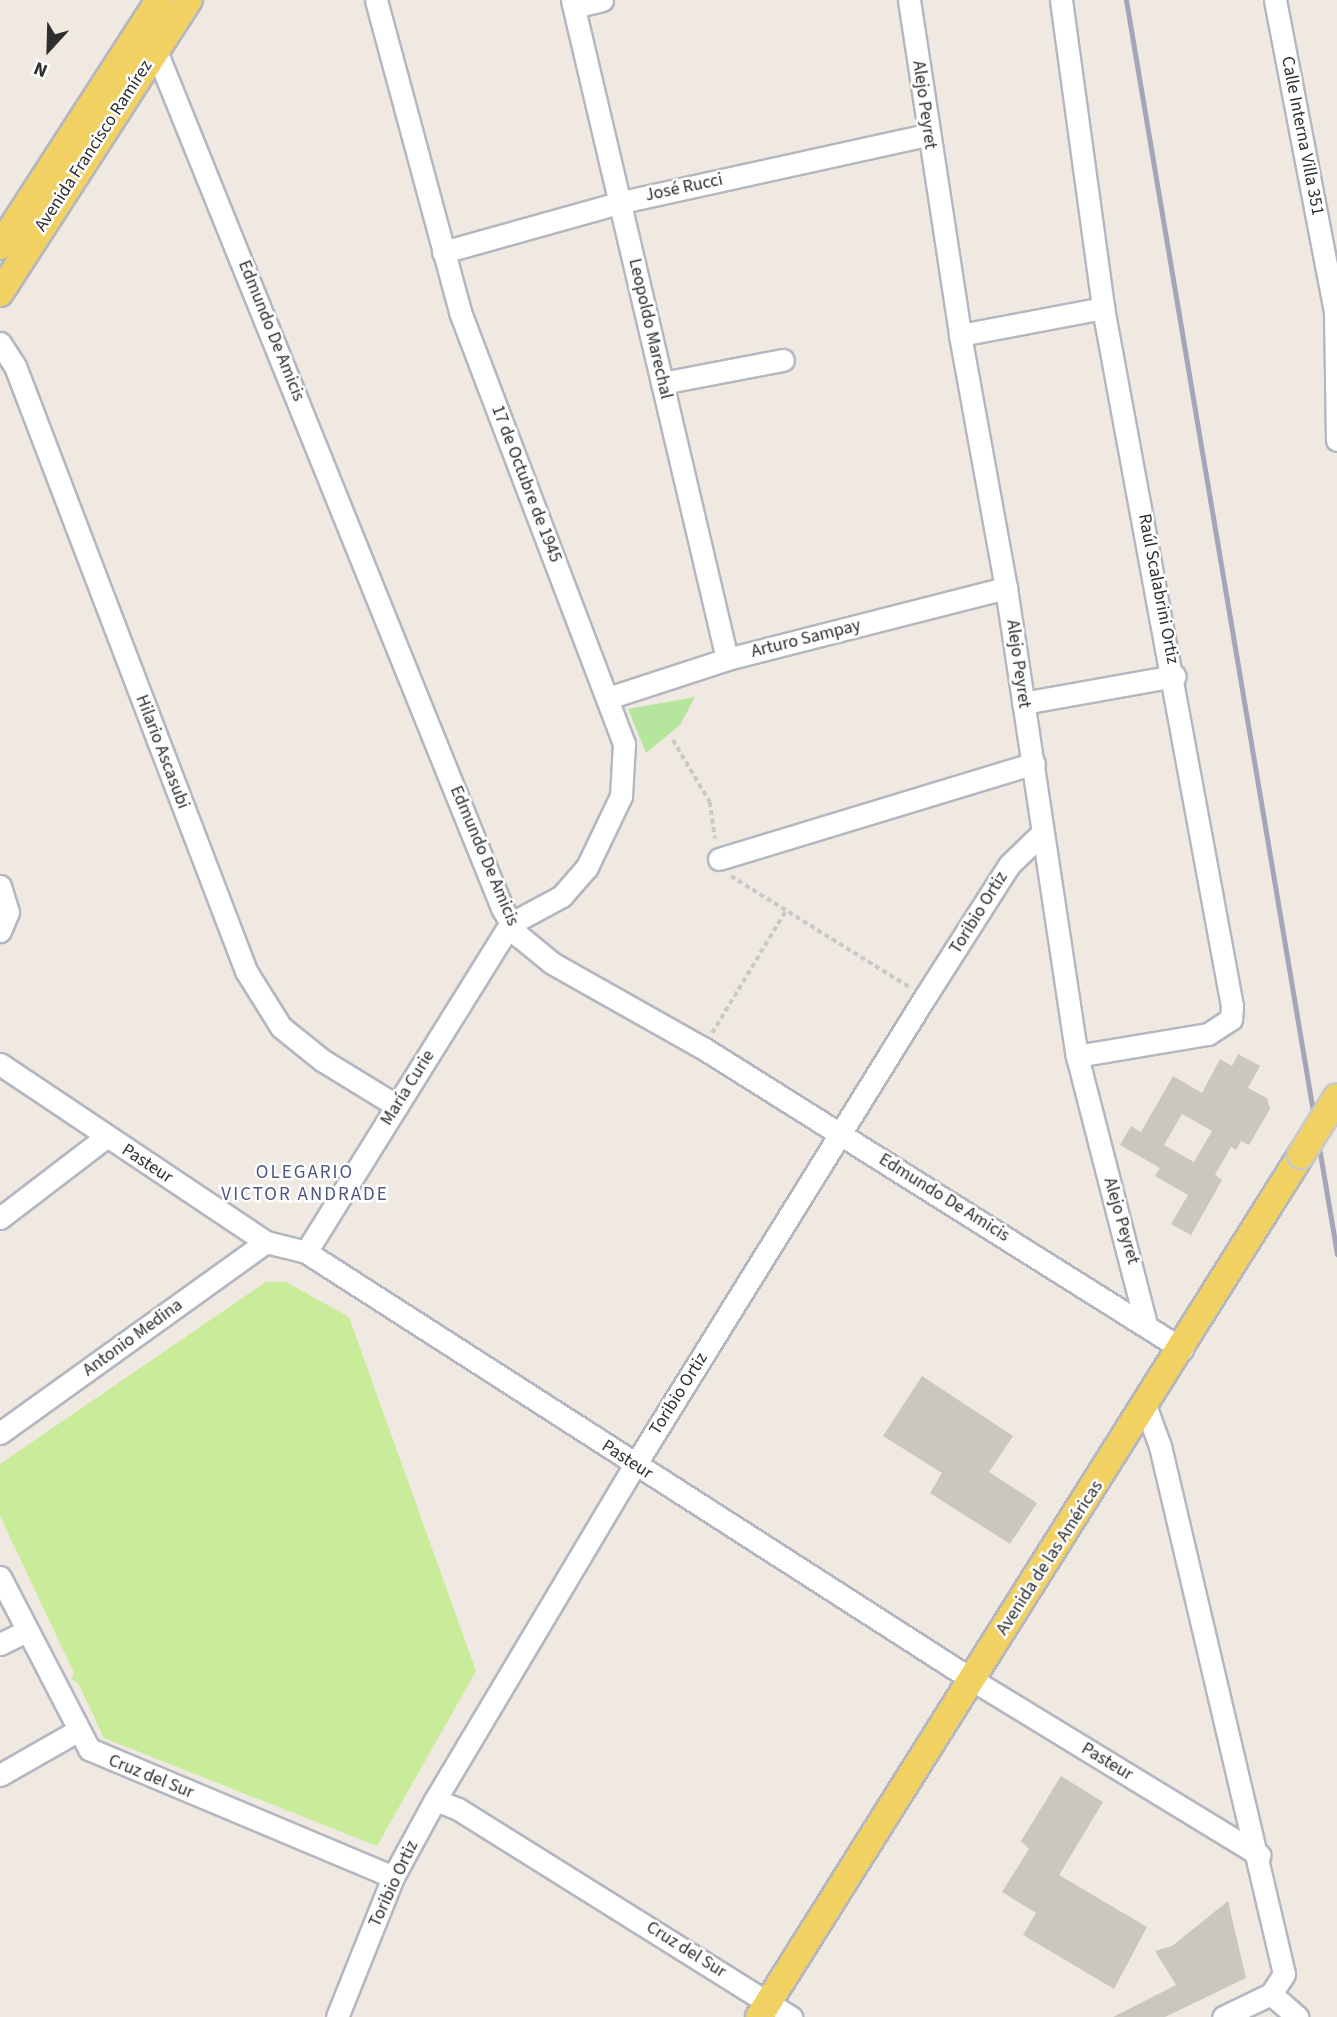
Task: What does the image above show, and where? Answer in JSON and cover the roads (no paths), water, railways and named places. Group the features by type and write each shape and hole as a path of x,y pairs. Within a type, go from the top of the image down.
{"main road":[{"name":"Avenida Francisco Ramírez","path":"0,246 159,0"},
{"name":"Avenida Francisco Ramírez","path":"0,293 189,0"},
{"name":"Avenida de las Américas","path":"764,2010 971,1679 1146,1408 1337,1097"}],"street":[{"name":"17 de Octubre de 1945","path":"376,0 460,312 624,744 626,767 616,812 576,883 562,896 510,924"},
{"path":"573,4 602,0"},
{"name":"Raúl Scalabrini Ortiz","path":"1061,0 1103,307 1174,676 1231,1020 1208,1034 1077,1056"},
{"name":"Calle Interna Villa 351","path":"1275,0 1335,312 1337,440"},
{"name":"Alejo Peyret","path":"914,2 928,135 960,335 1006,588 1077,1056 1146,1324"},
{"name":"Leopoldo Marechal","path":"573,4 622,202 727,659"},
{"name":"Edmundo De Amicis","path":"156,51 510,924 532,950 552,963 703,1048 1182,1349"},
{"name":"José Rucci","path":"443,252 622,202 928,135"},
{"path":"960,335 1103,307"},
{"name":"Hilario Ascasubi","path":"0,343 15,366 246,971 281,1027 322,1060 397,1106"},
{"path":"662,383 783,360"},
{"name":"Arturo Sampay","path":"608,698 727,659 1006,588"},
{"path":"1023,703 1174,676"},
{"path":"719,859 1034,763"},
{"name":"Toribio Ortiz","path":"337,2017 393,1877 435,1800 635,1465 925,997 1009,865 1042,833"},
{"path":"0,886 8,912 0,931"},
{"name":"María Curie","path":"306,1252 510,924"},
{"name":"Pasteur","path":"0,1065 266,1242 306,1252 971,1679 1259,1855"},
{"path":"0,1218 106,1137"},
{"name":"Antonio Medina","path":"0,1433 266,1242"},
{"path":"1146,1408 1160,1447 1259,1855 1284,1974 1270,1994 1223,2017"},
{"name":"Cruz del Sur","path":"0,1577 77,1731 89,1749 100,1756 393,1877"},
{"path":"0,1644 27,1632"},
{"path":"0,1775 77,1731"},
{"name":"Cruz del Sur","path":"435,1800 458,1809 764,2010 791,2017"},
{"path":"1270,1994 1297,2017"}],"railway":[{"path":"1126,0 1337,1254"}],"district":[{"name":"OLEGARIO VICTOR ANDRADE","path":"305,1184"}]}
